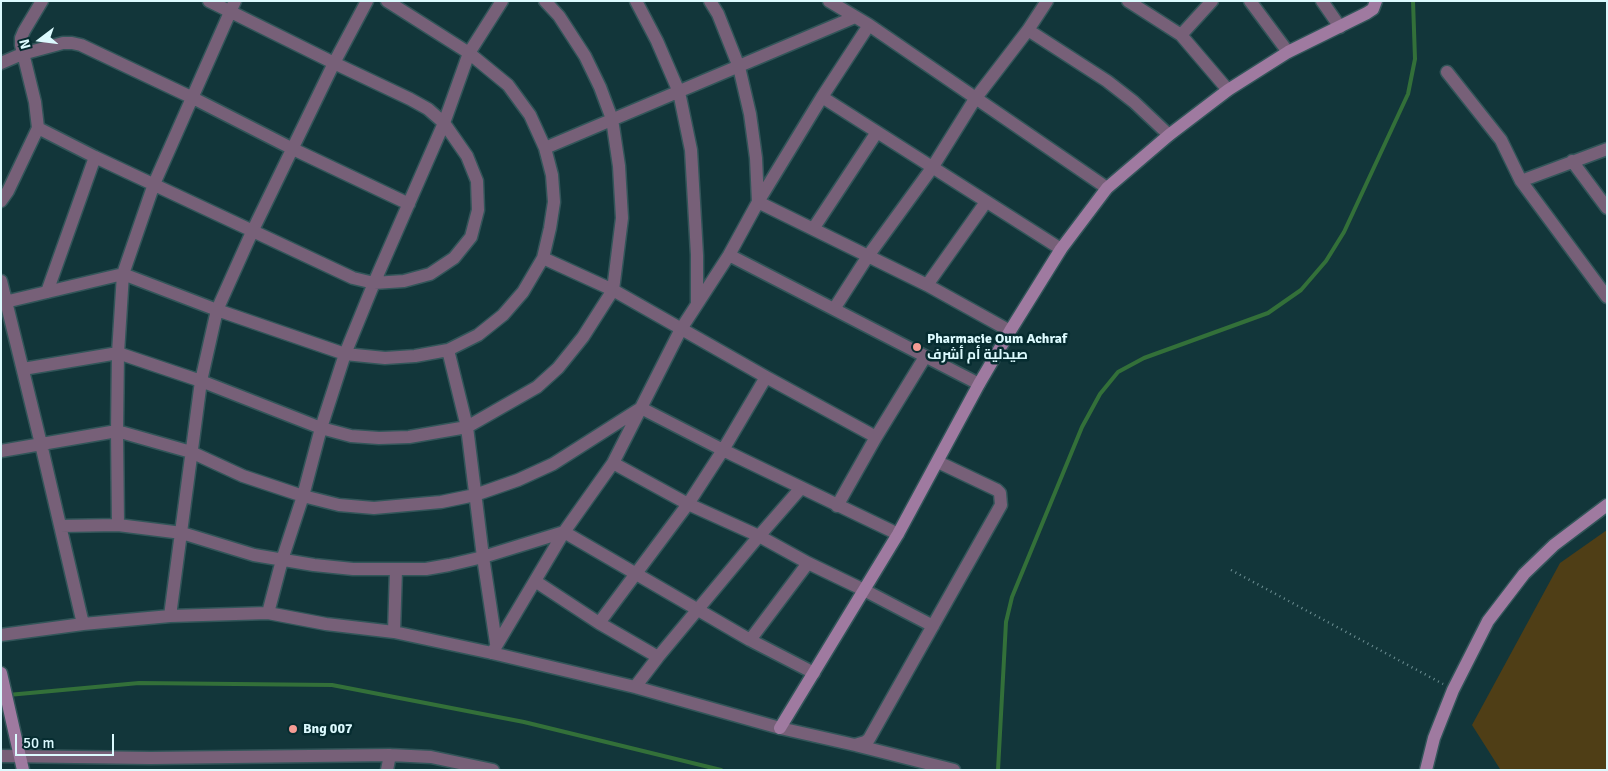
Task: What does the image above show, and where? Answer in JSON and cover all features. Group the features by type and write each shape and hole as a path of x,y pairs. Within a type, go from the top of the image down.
{"street":[{"path":"1,201 8,191 38,128 35,102 22,54 21,38 42,1"},
{"path":"38,128 252,232 353,278 374,283 404,281 430,274 454,258 471,237 478,210 477,181 467,156 444,123 428,109 410,99 334,63 233,7 209,1"},
{"path":"170,616 200,381 217,310 252,232 334,63 367,1"},
{"path":"4,302 123,274 217,310 345,354 385,358 416,356 448,350 478,335 503,315 523,292 543,258 554,202 552,175 545,148 530,115 508,85 469,53 387,1"},
{"path":"268,613 321,428 345,354 444,123 469,53 502,1"},
{"path":"23,369 118,353 200,381 321,428 351,436 379,438 409,437 467,426 537,387 558,368 583,337 613,290 622,218 620,166 612,120 600,87 585,56 559,16 545,1"},
{"path":"636,1 657,41 679,92 691,150 697,256 697,304"},
{"path":"710,1 718,14 739,67 750,114 756,158 758,202"},
{"path":"829,1 869,25 1106,188"},
{"path":"834,309 868,256 932,168 975,99 1028,30 1047,1"},
{"path":"1128,1 1181,35 1228,90"},
{"path":"1181,35 1212,1"},
{"path":"1250,1 1288,52"},
{"path":"1322,1 1340,27"},
{"path":"780,728 898,534 979,384 1010,331 1061,249 1106,188 1169,135 1228,90 1288,52 1368,13 1376,1"},
{"path":"118,525 118,353 123,274 154,184 233,7"},
{"path":"545,148 855,17"},
{"path":"494,648 564,532 613,463 681,329 729,255 758,202 822,97 869,25"},
{"path":"1028,30 1108,81 1134,102 1169,135"},
{"path":"1,62 63,43 81,45 409,204"},
{"path":"1447,72 1501,140 1521,181 1607,297"},
{"path":"822,97 1061,249"},
{"path":"813,229 878,132"},
{"path":"1521,181 1607,149"},
{"path":"47,292 95,157"},
{"path":"1572,161 1607,208"},
{"path":"758,202 927,285 1010,331"},
{"path":"927,285 986,202"},
{"path":"729,255 979,384"},
{"path":"543,258 613,290 876,437"},
{"path":"1,282 4,302 23,369 83,624"},
{"path":"448,350 467,426 494,648"},
{"path":"837,506 925,356"},
{"path":"599,623 688,504 723,450 766,377"},
{"path":"640,408 837,506 898,534"},
{"path":"1,451 117,430 191,452 243,476 303,496 338,505 374,508 441,502 475,495 518,480 553,464 640,408"},
{"path":"856,744 869,739 1001,505 1000,493 997,490 938,462"},
{"path":"613,463 688,504 759,536 933,626"},
{"path":"635,687 658,657 801,488"},
{"path":"1426,770 1434,738 1453,690 1488,621 1524,574 1554,545 1607,505"},
{"path":"60,526 118,525 182,533 254,555 353,570 426,569 483,557 564,532 750,640 814,673"},
{"path":"750,640 808,563"},
{"path":"394,632 396,570"},
{"path":"535,581 599,623 658,657"},
{"path":"1,635 83,624 170,616 268,613 326,624 394,632 494,648 780,728 856,744 954,770"},
{"path":"1,674 23,770"},
{"path":"387,770 390,755"},
{"path":"1,756 150,758 390,755 431,757 494,770"}],"path":[{"path":"1231,570 1453,690"}],"shaded area":[{"path":"1607,530 1607,770 1500,769 1472,725 1560,563"}],"waterway":[{"path":"998,770 1006,622 1012,597 1082,427 1100,394 1118,372 1144,358 1268,313 1301,290 1326,261 1344,232 1408,94 1415,59 1413,1"},
{"path":"8,695 139,683 332,685 524,722 721,770"}],"place":[{"name":"Pharmacie Oum Achraf صيدلية أم أشرف","path":"917,347"},
{"name":"Bng 007","path":"293,729"}]}
